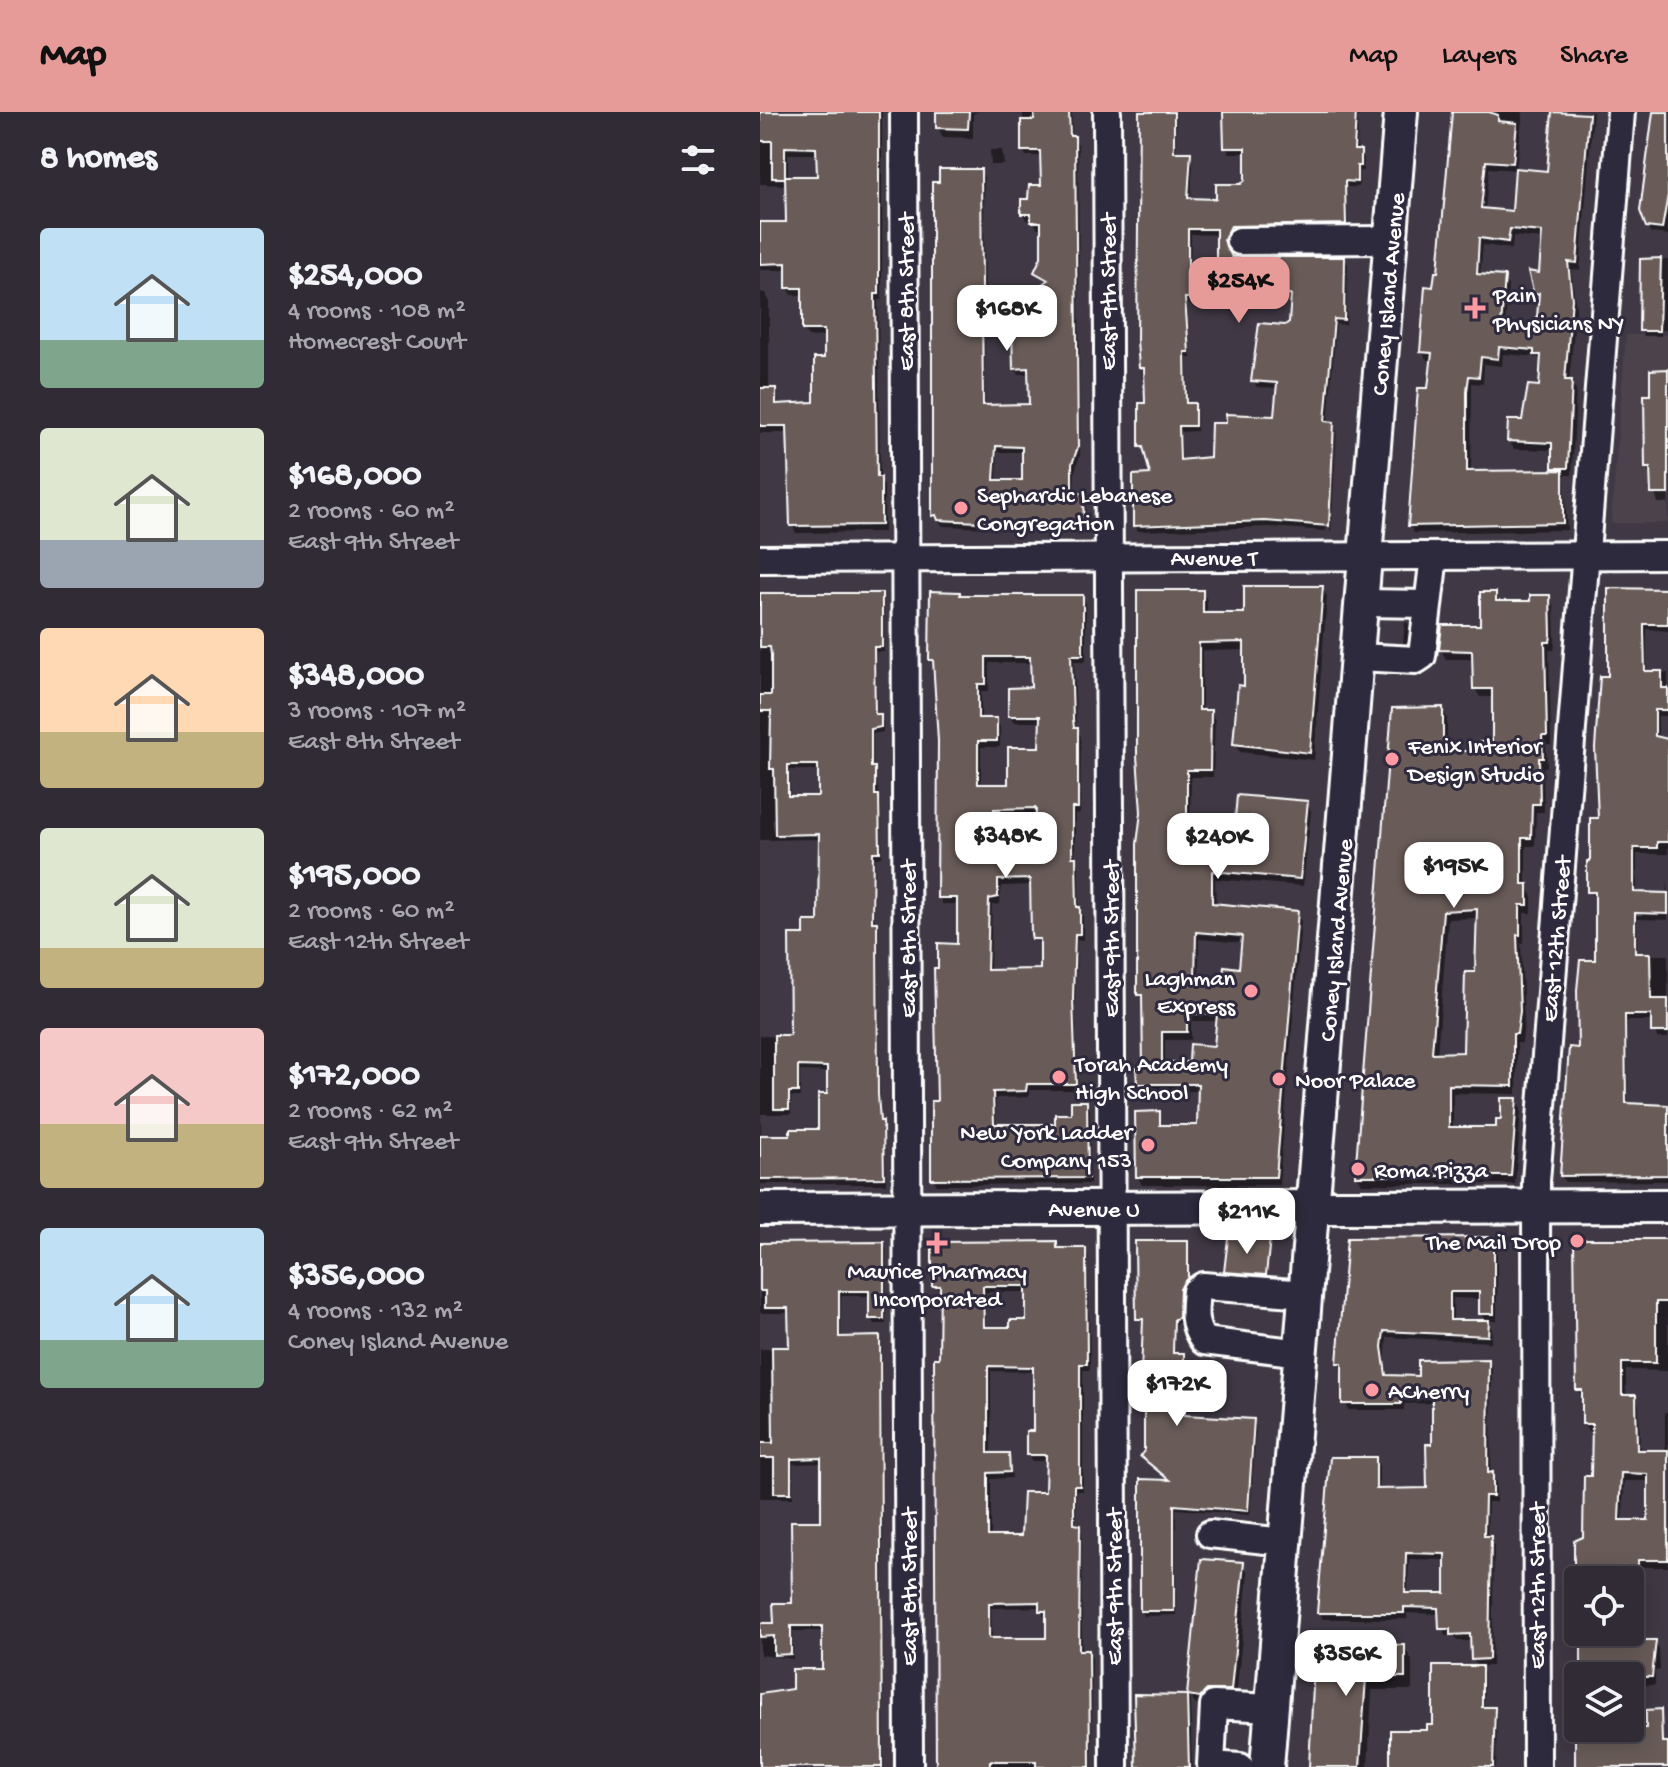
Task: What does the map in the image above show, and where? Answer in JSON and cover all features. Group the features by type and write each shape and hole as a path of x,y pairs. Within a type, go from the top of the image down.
{"main road":[{"name":"Coney Island Avenue","path":"1267,1767 1401,112"},
{"name":"Avenue U","path":"760,1209 1668,1206"}],"street":[{"name":"East 8th Street","path":"904,112 909,1767"},
{"name":"East 9th Street","path":"1107,112 1114,1767"},
{"name":"East 12th Street","path":"1537,1767 1535,1206 1621,112"},
{"path":"1240,241 1391,240"},
{"name":"Avenue T","path":"760,559 1668,555"},
{"path":"1358,657 1416,660 1422,656 1434,556"},
{"path":"1362,603 1428,604"},
{"path":"1301,1353 1204,1341 1195,1324 1196,1291 1203,1286 1306,1294"},
{"path":"1210,1534 1285,1542"},
{"path":"1240,1767 1211,1765 1214,1705 1271,1708"}],"shaded area":[{"path":"1626,335 1668,335 1668,523 1611,523"}],"building":[{"path":"760,112 879,112 879,294 875,294 877,477 881,477 881,525 790,526 787,426 760,426 760,388 776,388 776,404 814,402 814,358 824,358 824,330 802,330 802,288 786,288 786,263 760,264 760,222 786,222 785,176 772,178 772,141 760,141","holes":["785,147 816,148 817,176 785,176"]},
{"path":"936,112 969,112 968,129 936,128"},
{"path":"1034,112 1069,112 1070,136 1075,136 1078,447 1072,464 1072,493 1083,493 1084,527 938,520 936,515 932,516 932,182 939,182 939,169 981,169 983,405 1029,404 1028,368 1013,369 1012,328 1029,327 1029,303 1037,303 1037,288 1048,280 1034,272 1041,257 1041,222 1031,222 1031,214 1021,214 1021,199 1028,199 1029,185 1041,185 1040,151 1021,151 1021,120 1034,120","holes":["996,446 1022,447 1022,480 994,480"]},
{"path":"1139,112 1174,112 1174,152 1191,152 1188,198 1216,199 1216,184 1241,184 1245,180 1245,148 1224,148 1223,112 1356,112 1354,150 1361,150 1361,166 1357,166 1357,182 1345,181 1346,224 1231,226 1224,240 1232,257 1345,257 1344,320 1334,319 1325,421 1334,422 1329,526 1265,521 1133,526 1133,475 1150,474 1143,447 1139,447 1139,403 1145,403 1144,368 1139,368","holes":["1188,229 1216,229 1216,267 1188,267","1291,294 1289,322 1285,325 1259,323 1251,381 1277,383 1274,416 1226,414 1226,423 1211,423 1210,457 1180,460 1179,426 1195,426 1195,403 1186,403 1185,352 1189,352 1185,298"]},
{"path":"1452,112 1489,112 1498,115 1498,121 1517,123 1513,163 1486,161 1481,208 1512,211 1515,168 1547,171 1552,112 1589,114 1577,263 1568,262 1572,299 1565,380 1572,380 1568,468 1552,468 1552,443 1507,441 1508,420 1522,420 1528,385 1539,386 1541,355 1534,355 1534,350 1499,347 1498,359 1481,357 1479,377 1469,376 1467,391 1467,471 1563,470 1563,523 1408,526 1418,388 1428,388 1432,353 1420,352 1425,286 1433,287 1435,272 1438,272","holes":["1510,229 1542,232 1539,273 1528,271 1534,295 1539,293 1536,329 1501,327 1505,276 1477,274 1479,238 1508,242"]},
{"path":"1653,112 1668,112 1668,195 1662,229 1646,227 1640,211"},
{"path":"1661,258 1659,331 1639,331 1640,259"},
{"path":"1668,369 1668,494 1651,494 1650,468 1645,468 1644,395 1650,395 1650,370"},
{"path":"1244,586 1323,586 1310,753 1233,744 1238,685 1244,686 1244,642 1199,643 1199,710 1211,710 1210,770 1187,770 1187,844 1233,842 1237,795 1308,801 1300,879 1212,871 1212,903 1298,911 1276,1177 1136,1177 1135,1112 1160,1111 1160,1125 1197,1125 1198,1084 1137,1084 1136,1068 1143,1068 1142,995 1137,995 1137,844 1141,812 1137,756 1137,590 1203,590 1203,613 1244,613","holes":["1196,932 1242,936 1239,968 1224,966 1222,983 1195,980","1187,1014 1217,1014 1214,1046 1190,1044 1189,1062 1162,1062 1162,1032 1187,1032"]},
{"path":"1608,588 1668,589 1668,624 1644,624 1644,632 1645,671 1662,671 1662,688 1668,688 1668,710 1655,710 1655,736 1668,739 1668,842 1657,842 1657,848 1634,848 1634,892 1668,893 1668,914 1635,913 1635,953 1650,953 1651,999 1668,999 1668,1032 1651,1032 1651,1015 1625,1015 1626,1103 1668,1105 1668,1175 1560,1176 1569,1047 1578,1048 1580,960 1595,960 1595,892 1587,892 1587,861 1590,861 1590,818 1598,818 1595,748 1600,676 1608,676"},
{"path":"930,591 960,592 960,595 1083,595 1083,655 1071,655 1073,719 1074,728 1078,728 1078,808 1072,808 1072,857 1076,857 1077,907 1080,907 1080,934 1075,934 1073,998 1076,1084 1027,1084 1026,1091 993,1092 994,1124 1055,1124 1055,1114 1071,1114 1071,1101 1087,1101 1088,1178 931,1179 931,1101 937,1101 934,968 938,968 938,943 957,944 957,898 937,898 938,741 933,660 929,660","holes":["986,657 1030,657 1031,687 1008,688 1008,716 1040,716 1039,747 1008,747 1008,784 978,784 978,741 997,741 997,718 978,718 978,684 986,684","1036,808 1035,864 1007,865 1007,858 994,858 994,809","1030,879 1031,934 1032,939 1040,939 1040,969 987,970 989,899 998,897 998,880"]},
{"path":"1480,592 1496,592 1496,601 1530,601 1530,595 1550,595 1551,635 1550,642 1545,642 1547,736 1542,736 1543,758 1539,758 1540,804 1532,804 1531,838 1522,838 1522,884 1528,884 1528,905 1520,905 1520,935 1517,935 1520,1011 1517,1034 1513,1034 1513,1086 1449,1085 1449,1127 1496,1127 1496,1119 1501,1119 1501,1098 1517,1098 1511,1176 1355,1176 1392,708 1443,707 1443,751 1479,751 1479,742 1492,742 1492,689 1473,689 1472,651 1439,650 1442,625 1480,625","holes":["1438,845 1478,845 1478,880 1443,881 1443,877 1439,877","1477,909 1475,972 1465,972 1463,1052 1432,1053 1443,911"]},
{"path":"760,593 882,593 882,647 874,647 875,714 881,714 881,727 871,729 871,767 875,767 875,795 879,795 880,852 873,852 872,922 877,922 878,1094 880,1121 883,1121 884,1178 760,1179 760,1135 790,1135 790,1129 818,1129 818,1094 827,1094 827,1067 798,1066 798,1092 789,1092 789,1109 774,1109 774,1035 790,1035 789,934 804,934 804,921 818,921 819,834 775,835 774,769 770,769 771,711 760,711 760,695 771,695 771,655 770,647 760,647","holes":["788,765 818,765 818,796 788,796"]},
{"path":"1494,1237 1494,1314 1479,1314 1479,1292 1450,1292 1450,1320 1489,1320 1488,1336 1384,1331 1382,1347 1386,1375 1418,1376 1418,1360 1489,1359 1488,1473 1493,1472 1493,1496 1485,1496 1484,1536 1491,1536 1489,1659 1471,1660 1470,1634 1450,1635 1450,1629 1439,1629 1438,1608 1404,1607 1404,1613 1317,1613 1330,1457 1376,1457 1376,1489 1427,1488 1426,1444 1432,1444 1432,1396 1401,1397 1401,1404 1342,1404 1342,1363 1337,1363 1347,1238","holes":["1406,1553 1445,1554 1445,1593 1405,1593"]},
{"path":"1228,1238 1270,1238 1266,1275 1224,1272"},
{"path":"1574,1239 1668,1239 1667,1302 1656,1302 1656,1363 1622,1363 1622,1395 1636,1395 1637,1450 1668,1450 1668,1560 1638,1560 1638,1566 1574,1566 1574,1541 1583,1537 1584,1476 1591,1476 1592,1424 1582,1424 1582,1390 1576,1390","holes":["1621,1473 1648,1474 1648,1520 1619,1520"]},
{"path":"1057,1241 1057,1248 1086,1248 1087,1364 1080,1364 1080,1486 1074,1486 1074,1524 1080,1525 1079,1650 1089,1650 1090,1767 1036,1767 1036,1761 990,1761 990,1767 936,1767 934,1358 939,1358 940,1286 932,1286 932,1242","holes":["983,1286 1026,1286 1026,1320 1010,1320 1010,1327 984,1327","988,1366 1033,1367 1033,1431 1026,1431 1026,1455 1046,1455 1045,1492 1023,1492 1021,1536 988,1536 988,1473 1010,1472 1009,1453 988,1453","1039,1602 1039,1611 1046,1611 1046,1638 989,1638 989,1603"]},
{"path":"1135,1241 1188,1241 1188,1277 1180,1289 1179,1318 1174,1319 1173,1353 1184,1353 1185,1415 1254,1419 1248,1511 1174,1505 1174,1611 1140,1611 1140,1479 1169,1480 1140,1456 1144,1451 1144,1407 1140,1403 1143,1319 1136,1319"},
{"path":"884,1242 884,1319 869,1319 869,1291 839,1291 839,1337 880,1336 882,1767 760,1767 760,1694 792,1689 792,1669 822,1669 822,1626 791,1626 791,1654 774,1655 774,1636 760,1637 760,1623 774,1623 773,1603 792,1603 791,1521 821,1521 821,1458 791,1459 791,1493 774,1493 774,1458 760,1458 760,1443 773,1443 772,1347 789,1347 788,1308 765,1308 765,1291 760,1291 760,1243"},
{"path":"1201,1559 1244,1562 1231,1690 1207,1690 1200,1697 1187,1695"},
{"path":"1644,1640 1656,1640 1652,1677 1644,1677 1644,1662 1581,1662 1581,1646 1644,1646"},
{"path":"1315,1644 1405,1645 1405,1677 1366,1677 1360,1767 1309,1767"},
{"path":"1433,1666 1482,1666 1482,1707 1495,1707 1493,1767 1390,1767 1390,1730 1427,1730 1427,1725 1433,1725"},
{"path":"1134,1694 1187,1695 1189,1767 1136,1767"},
{"path":"1661,1709 1662,1742 1668,1742 1668,1767 1575,1767 1575,1742 1644,1742 1646,1710"}],"place":[{"name":"Pain Physicians NY","path":"1475,308"},
{"name":"Sephardic Lebanese Congregation","path":"961,508"},
{"name":"Fenix Interior Design Studio","path":"1392,759"},
{"name":"Laghman Express","path":"1251,991"},
{"name":"Torah Academy High School","path":"1059,1077"},
{"name":"Noor Palace","path":"1279,1079"},
{"name":"New York Ladder Company 153","path":"1148,1145"},
{"name":"Roma Pizza","path":"1358,1169"},
{"name":"The Mail Drop","path":"1577,1241"},
{"name":"Maurice Pharmacy Incorporated","path":"937,1243"},
{"name":"ACherry","path":"1372,1390"}]}
